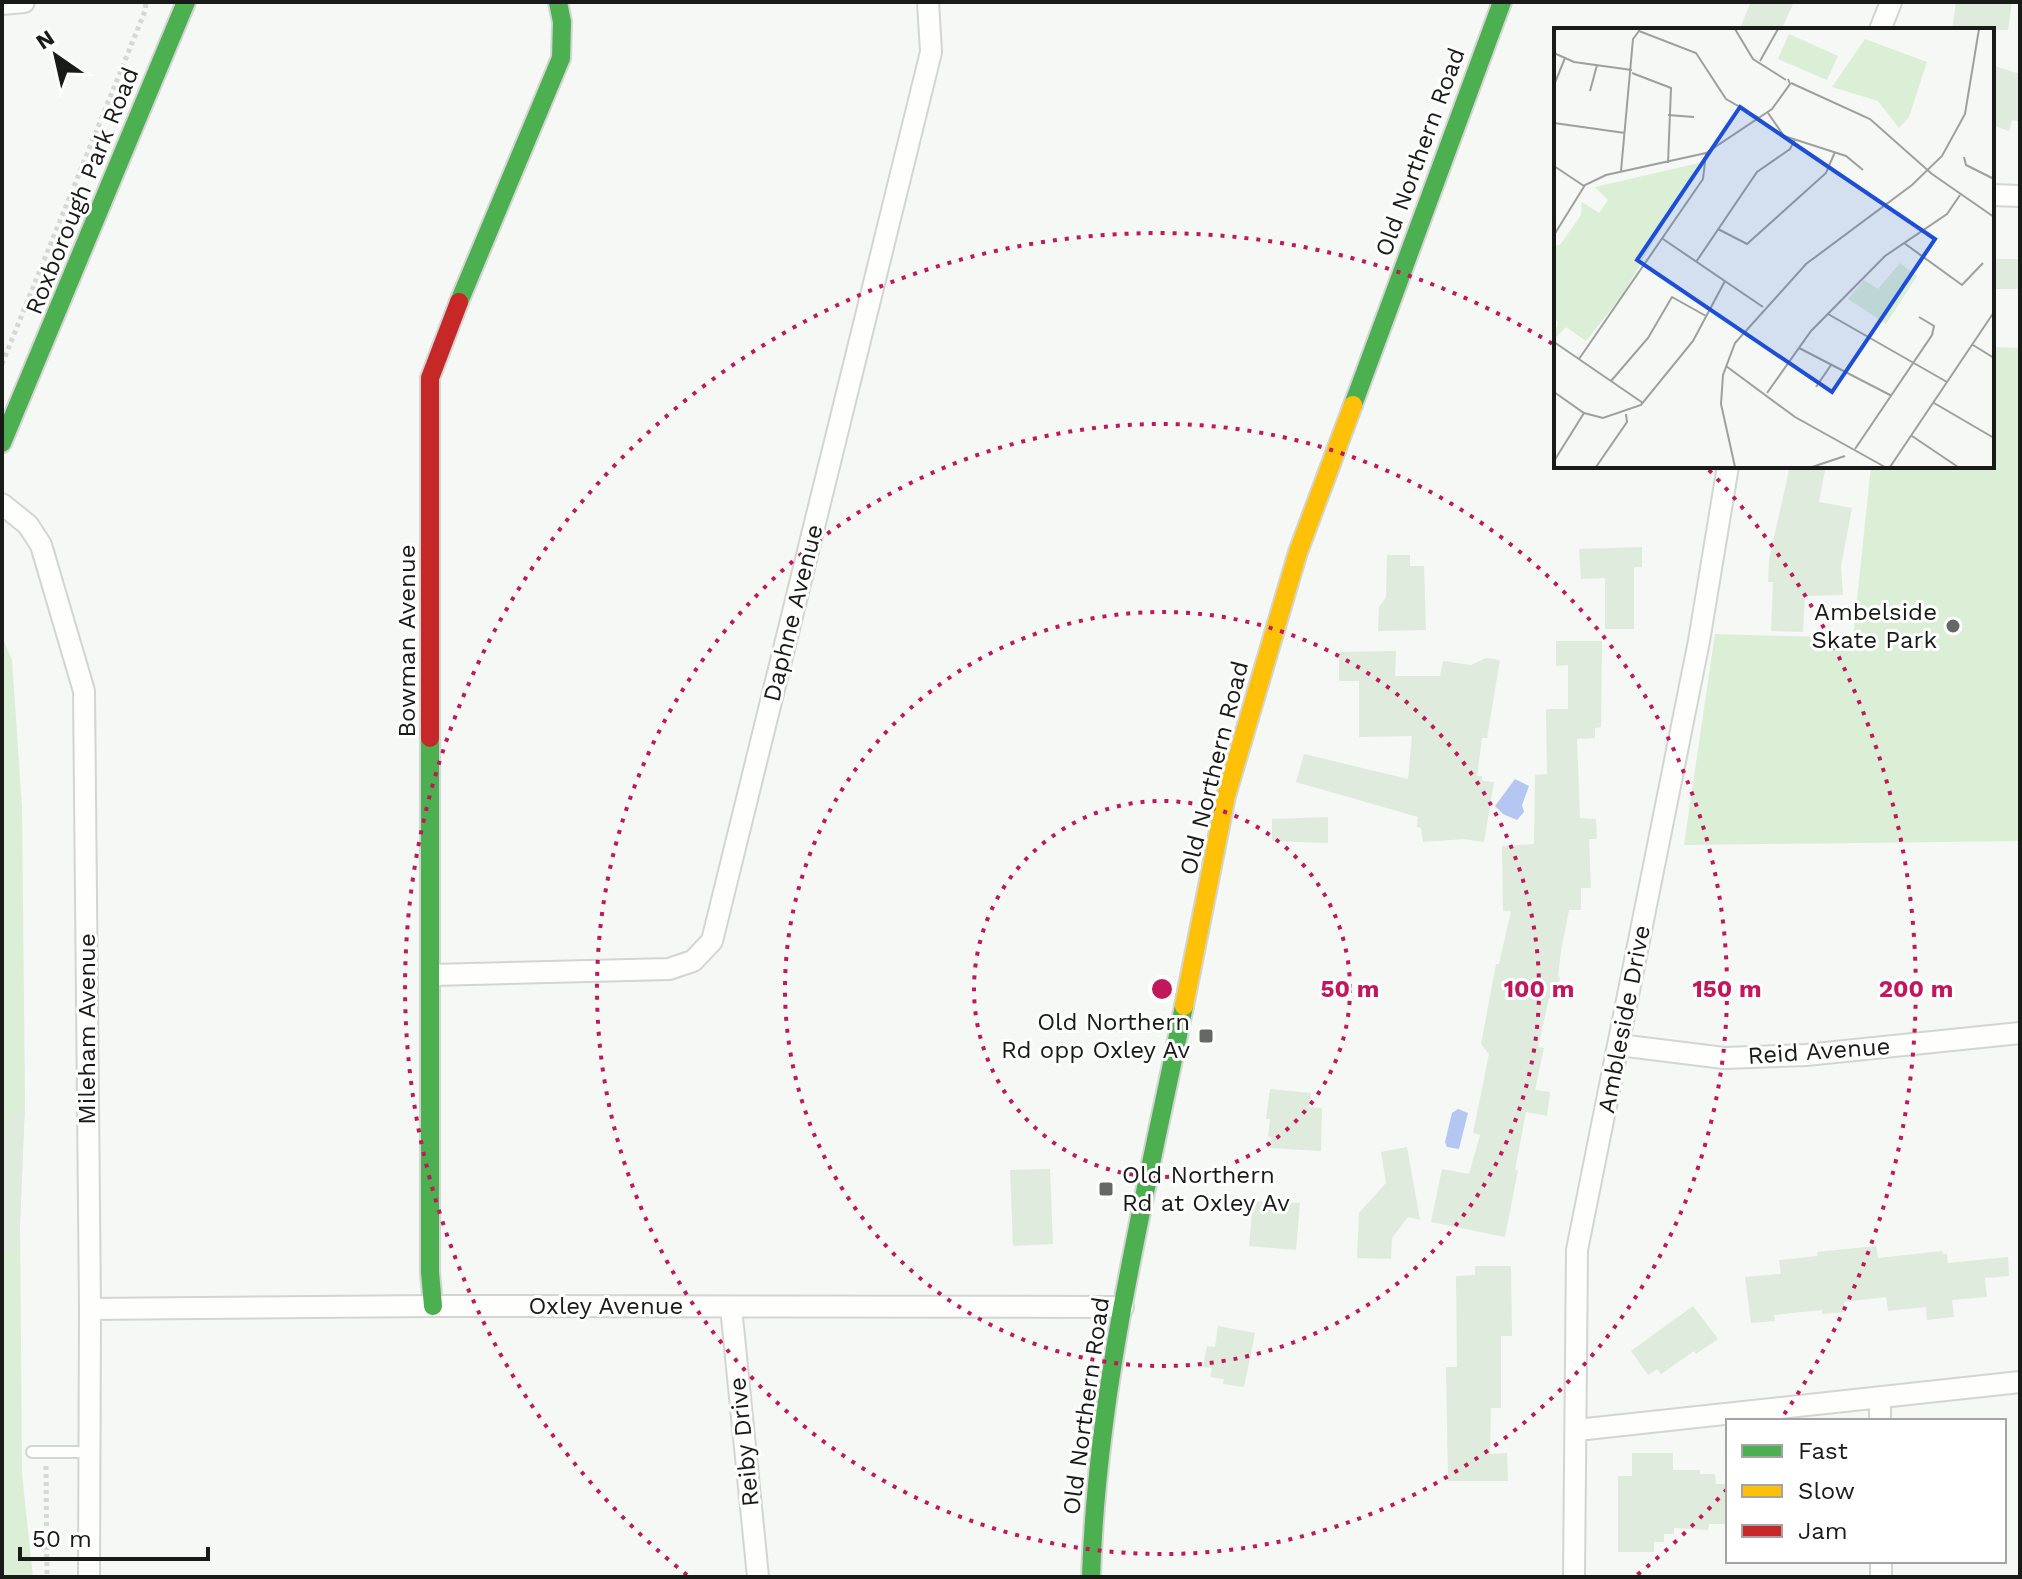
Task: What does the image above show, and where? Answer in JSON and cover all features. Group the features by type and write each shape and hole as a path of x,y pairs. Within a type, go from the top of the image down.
{"street":[{"path":"2,4 24,2"},
{"name":"Roxborough Park Road","path":"2,443 186,2"},
{"name":"Bowman Avenue","path":"433,1306 430,1272 430,378 561,58 562,22 558,2"},
{"name":"Daphne Avenue","path":"432,975 669,969 693,961 712,941 931,52 928,2"},
{"name":"Old Northern Road","path":"1091,1577 1098,1461 1110,1377 1231,781 1298,552 1502,2"},
{"path":"1881,28 1891,2"},
{"path":"1994,195 2020,196"},
{"name":"Ambleside Drive","path":"1574,1577 1577,1250 1699,641 1728,468"},
{"name":"Mileham Avenue","path":"2,504 28,525 41,545 84,691 90,1309 89,1577"},
{"name":"Reid Avenue","path":"1619,1045 1738,1057 1806,1055 2020,1033"},
{"name":"Reiby Drive","path":"731,1307 758,1577"},
{"name":"Oxley Avenue","path":"90,1309 1123,1307"},
{"path":"1577,1430 2020,1382"},
{"path":"1880,1397 1880,1419"}],"lane":[{"path":"32,1452 88,1452"}],"path":[{"path":"2,364 115,88 146,2"},
{"path":"46,1451 47,1577"}],"green space":[{"path":"1994,347 2020,348 2020,841 1684,845 1715,634 1853,638 1871,468 1994,468"},
{"path":"2,637 12,660 22,807 25,1101 20,1221 22,1474 33,1577 2,1577"}],"water":[{"path":"1515,779 1529,786 1522,805 1524,812 1517,820 1503,814 1495,806"},
{"path":"1458,1109 1468,1113 1459,1149 1447,1147 1445,1142 1452,1113"}],"building":[{"path":"1751,2 1794,2 1782,28 1740,28"},
{"path":"1956,2 2012,2 2008,30 1952,28"},
{"path":"1994,66 2020,74 2020,122 2012,120 2009,131 1994,126"},
{"path":"1994,259 2020,259 2020,289 1994,289"},
{"path":"1790,468 1825,470 1819,502 1852,508 1841,566 1843,595 1805,596 1803,632 1771,631 1773,582 1768,582 1769,559"},
{"path":"1642,547 1642,567 1634,567 1634,629 1605,629 1605,578 1581,579 1579,549"},
{"path":"1387,555 1410,555 1410,566 1424,566 1426,630 1378,631 1379,607 1386,597"},
{"path":"1556,641 1602,641 1601,727 1595,728 1595,738 1577,739 1580,818 1596,819 1597,839 1589,839 1591,888 1581,888 1581,910 1569,910 1561,951 1560,977 1555,999 1549,998 1538,1047 1544,1048 1535,1090 1550,1092 1547,1116 1526,1112 1505,1237 1431,1222 1442,1169 1469,1174 1480,1135 1473,1133 1489,1054 1481,1044 1496,964 1499,964 1511,911 1503,911 1502,846 1534,844 1535,775 1547,774 1546,709 1568,709 1568,665 1556,666"},
{"path":"1396,651 1395,676 1440,676 1443,661 1471,665 1486,658 1500,660 1487,738 1482,738 1477,776 1482,776 1482,781 1494,782 1484,842 1463,839 1423,842 1421,828 1417,827 1418,817 1296,782 1304,754 1408,779 1412,736 1359,737 1359,681 1339,681 1339,652"},
{"path":"1328,817 1328,843 1272,841 1272,819"},
{"path":"1270,1089 1311,1093 1309,1107 1322,1108 1321,1151 1270,1148 1270,1119 1266,1119"},
{"path":"25,1101 19,1251 2,1251 2,1129"},
{"path":"1407,1147 1420,1220 1408,1217 1392,1238 1391,1259 1357,1258 1359,1213 1386,1183 1381,1152"},
{"path":"1050,1169 1053,1244 1013,1246 1010,1170"},
{"path":"1253,1201 1300,1203 1296,1250 1249,1246"},
{"path":"1876,1246 1878,1258 1942,1251 1947,1254 1948,1263 2008,1257 2009,1276 1985,1278 1987,1297 1952,1300 1954,1317 1927,1320 1926,1307 1888,1311 1886,1297 1844,1302 1846,1312 1822,1314 1822,1310 1774,1315 1775,1321 1751,1323 1745,1277 1781,1274 1779,1260 1818,1256 1817,1252"},
{"path":"1475,1266 1511,1266 1512,1336 1501,1336 1501,1408 1491,1408 1490,1454 1507,1453 1508,1481 1448,1481 1446,1367 1457,1367 1456,1276 1475,1275"},
{"path":"1693,1306 1718,1339 1661,1374 1657,1369 1648,1375 1631,1351"},
{"path":"1218,1326 1255,1333 1244,1387 1223,1384 1224,1379 1210,1377 1212,1368 1203,1367 1207,1346 1215,1347"},
{"path":"1632,1453 1673,1453 1673,1470 1700,1470 1700,1474 1715,1474 1716,1484 1726,1484 1726,1524 1709,1524 1708,1530 1674,1528 1674,1534 1664,1534 1664,1542 1654,1542 1654,1552 1618,1552 1618,1476 1632,1476"}],"traffic: fast":[{"path":"2,443 186,2"},
{"path":"459,302 561,58 562,22 558,2"},
{"path":"1353,405 1502,2"},
{"path":"430,738 430,1272 433,1306"},
{"path":"1091,1577 1095,1505 1113,1361 1184,1006"}],"traffic: slow":[{"path":"1184,1006 1226,796 1298,552 1353,405"}],"traffic: jam":[{"path":"430,738 430,378 459,302"}],"place":[{"name":"Ambelside Skate Park","path":"1953,626"},
{"name":"Old Northern Rd opp Oxley Av","path":"1206,1036"},
{"name":"Old Northern Rd at Oxley Av","path":"1106,1189"}]}
